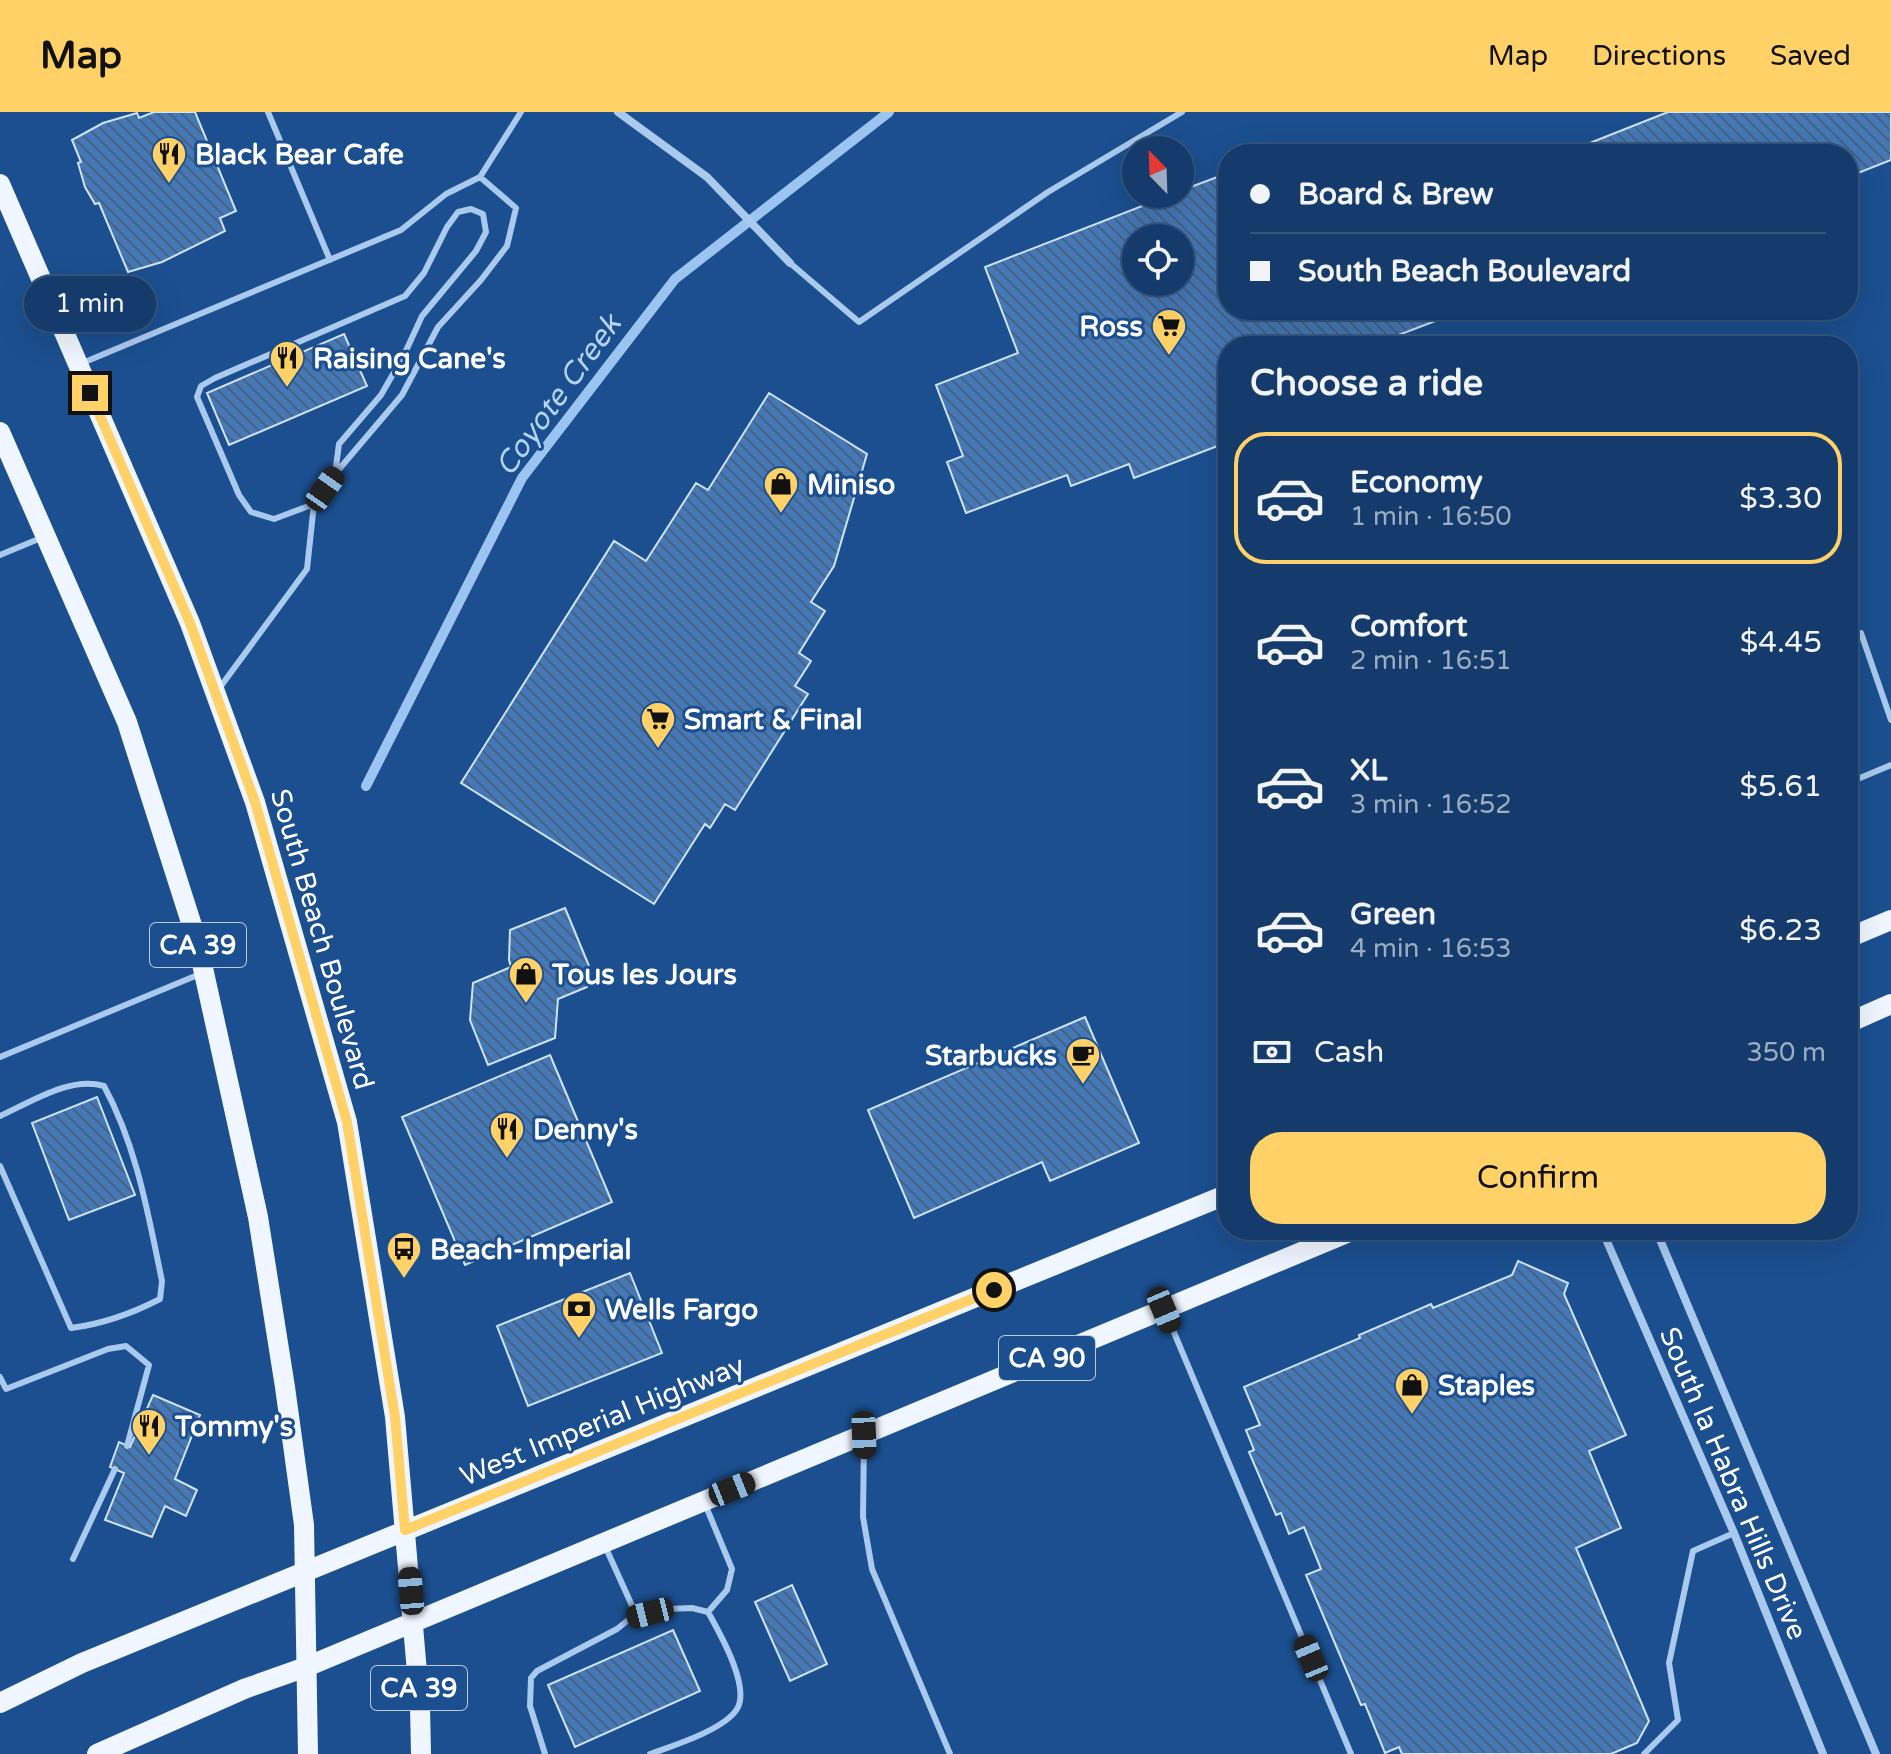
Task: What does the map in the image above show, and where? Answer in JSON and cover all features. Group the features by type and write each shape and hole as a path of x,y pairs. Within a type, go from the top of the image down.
{"main road":[{"name":"South Beach Boulevard","path":"0,184 190,623 216,693 255,802 347,1122 395,1417 420,1707 421,1754"},
{"name":"CA 39","path":"0,432 127,722 197,941 268,1272 304,1525 308,1754"},
{"path":"1858,934 1891,920"},
{"path":"1858,1019 1891,1004"},
{"name":"West Imperial Highway","path":"0,1703 82,1663 1218,1198"},
{"name":"CA 90","path":"306,1667 1330,1240"},
{"path":"97,1754 244,1689 306,1667"}],"street":[{"path":"618,112 707,177 790,263"},
{"name":"South la Habra Hills Drive","path":"1606,1240 1734,1533 1823,1754"},
{"name":"South la Habra Hills Drive","path":"1660,1240 1876,1754"}],"lane":[{"path":"268,112 330,260"},
{"path":"78,365 401,230 446,194 480,177 521,112"},
{"path":"790,263 859,322 1048,192 1182,112"},
{"path":"216,693 307,569 314,504 335,474 402,395 438,327 507,246 516,208 480,177"},
{"path":"314,504 274,519 251,512 239,495 197,397 201,386 405,296 424,273 458,212 471,209 483,214 486,232 476,251 422,316 381,395 339,444 335,474"},
{"path":"0,555 46,537"},
{"path":"1861,633 1891,720"},
{"path":"1858,779 1891,765"},
{"path":"0,1057 204,972"},
{"path":"0,1116 69,1086 89,1082 104,1086 118,1112 138,1167 162,1281 160,1299 135,1312 94,1325 71,1328 0,1166"},
{"path":"1164,1310 1351,1754"},
{"path":"0,1377 6,1389 108,1349 126,1346 149,1365 127,1446"},
{"path":"864,1435 863,1517 872,1569 950,1754"},
{"path":"73,1559 115,1469"},
{"path":"703,1501 732,1569 727,1590 708,1612"},
{"path":"1644,1754 1678,1720 1669,1663 1693,1551 1734,1533"},
{"path":"603,1543 634,1610 632,1617"},
{"path":"545,1754 530,1706 531,1678 552,1662 617,1629 632,1617 667,1609 692,1608 708,1612 739,1681 741,1697 738,1709 728,1719 685,1741 650,1754"}],"building":[{"path":"154,112 195,112 236,211 220,218 225,231 162,262 128,272 99,203 95,204 85,187 78,163 81,162 72,140 103,123 137,113 139,118"},
{"path":"1668,112 1891,112 1891,160 1858,173 1858,144 1587,144"},
{"path":"1218,177 1218,320 1438,320 1396,336 1218,336 1218,446 1134,478 1129,464 1071,486 1067,475 966,513 947,462 963,456 936,385 1018,353 985,267 1137,208 1194,208 1194,186"},
{"path":"344,334 367,386 229,445 207,393"},
{"path":"769,393 867,454 834,566 811,602 825,611 799,653 811,661 795,686 808,694 735,810 725,804 710,828 705,824 654,904 461,783 614,541 646,561 696,483 708,490"},
{"path":"565,908 589,966 587,987 558,999 555,1038 488,1065 470,1020 473,983 511,967 510,930"},
{"path":"1085,1017 1139,1143 1050,1181 1042,1162 914,1218 868,1110"},
{"name":"Denny's","path":"550,1055 612,1202 465,1265 402,1117"},
{"path":"97,1097 135,1195 69,1220 32,1123"},
{"path":"1518,1261 1568,1283 1564,1294 1626,1435 1589,1451 1621,1528 1576,1548 1649,1721 1637,1743 1611,1754 1402,1754 1399,1747 1385,1753 1365,1704 1361,1705 1306,1575 1321,1569 1304,1527 1289,1534 1281,1513 1276,1515 1249,1452 1254,1450 1246,1430 1260,1425 1244,1387 1431,1304 1433,1308 1512,1275"},
{"name":"Wells Fargo","path":"630,1273 662,1353 528,1406 497,1326"},
{"name":"Tommy's","path":"153,1395 200,1415 175,1479 197,1490 186,1516 165,1506 152,1537 105,1520 124,1473 110,1467 119,1442 130,1447"},
{"path":"792,1585 827,1664 790,1681 755,1602"},
{"path":"673,1630 700,1691 575,1747 548,1685"}],"waterway":[{"name":"Coyote Creek","path":"366,786 522,478 675,279 889,112"}],"place":[{"name":"Black Bear Cafe","path":"169,185"},
{"name":"Ross","path":"1169,357"},
{"name":"Raising Cane's","path":"287,389"},
{"name":"Miniso","path":"781,515"},
{"name":"Smart & Final","path":"658,750"},
{"name":"Tous les Jours","path":"526,1005"},
{"name":"Starbucks","path":"1083,1086"},
{"name":"Denny's","path":"507,1160"},
{"name":"Beach-Imperial","path":"404,1280"},
{"name":"Wells Fargo","path":"579,1340"},
{"name":"Staples","path":"1412,1416"},
{"name":"Tommy's","path":"149,1457"}],"route":[{"path":"90,393 190,623 255,802 326,1046 347,1122 363,1214 395,1417 405,1530 994,1290"}]}
